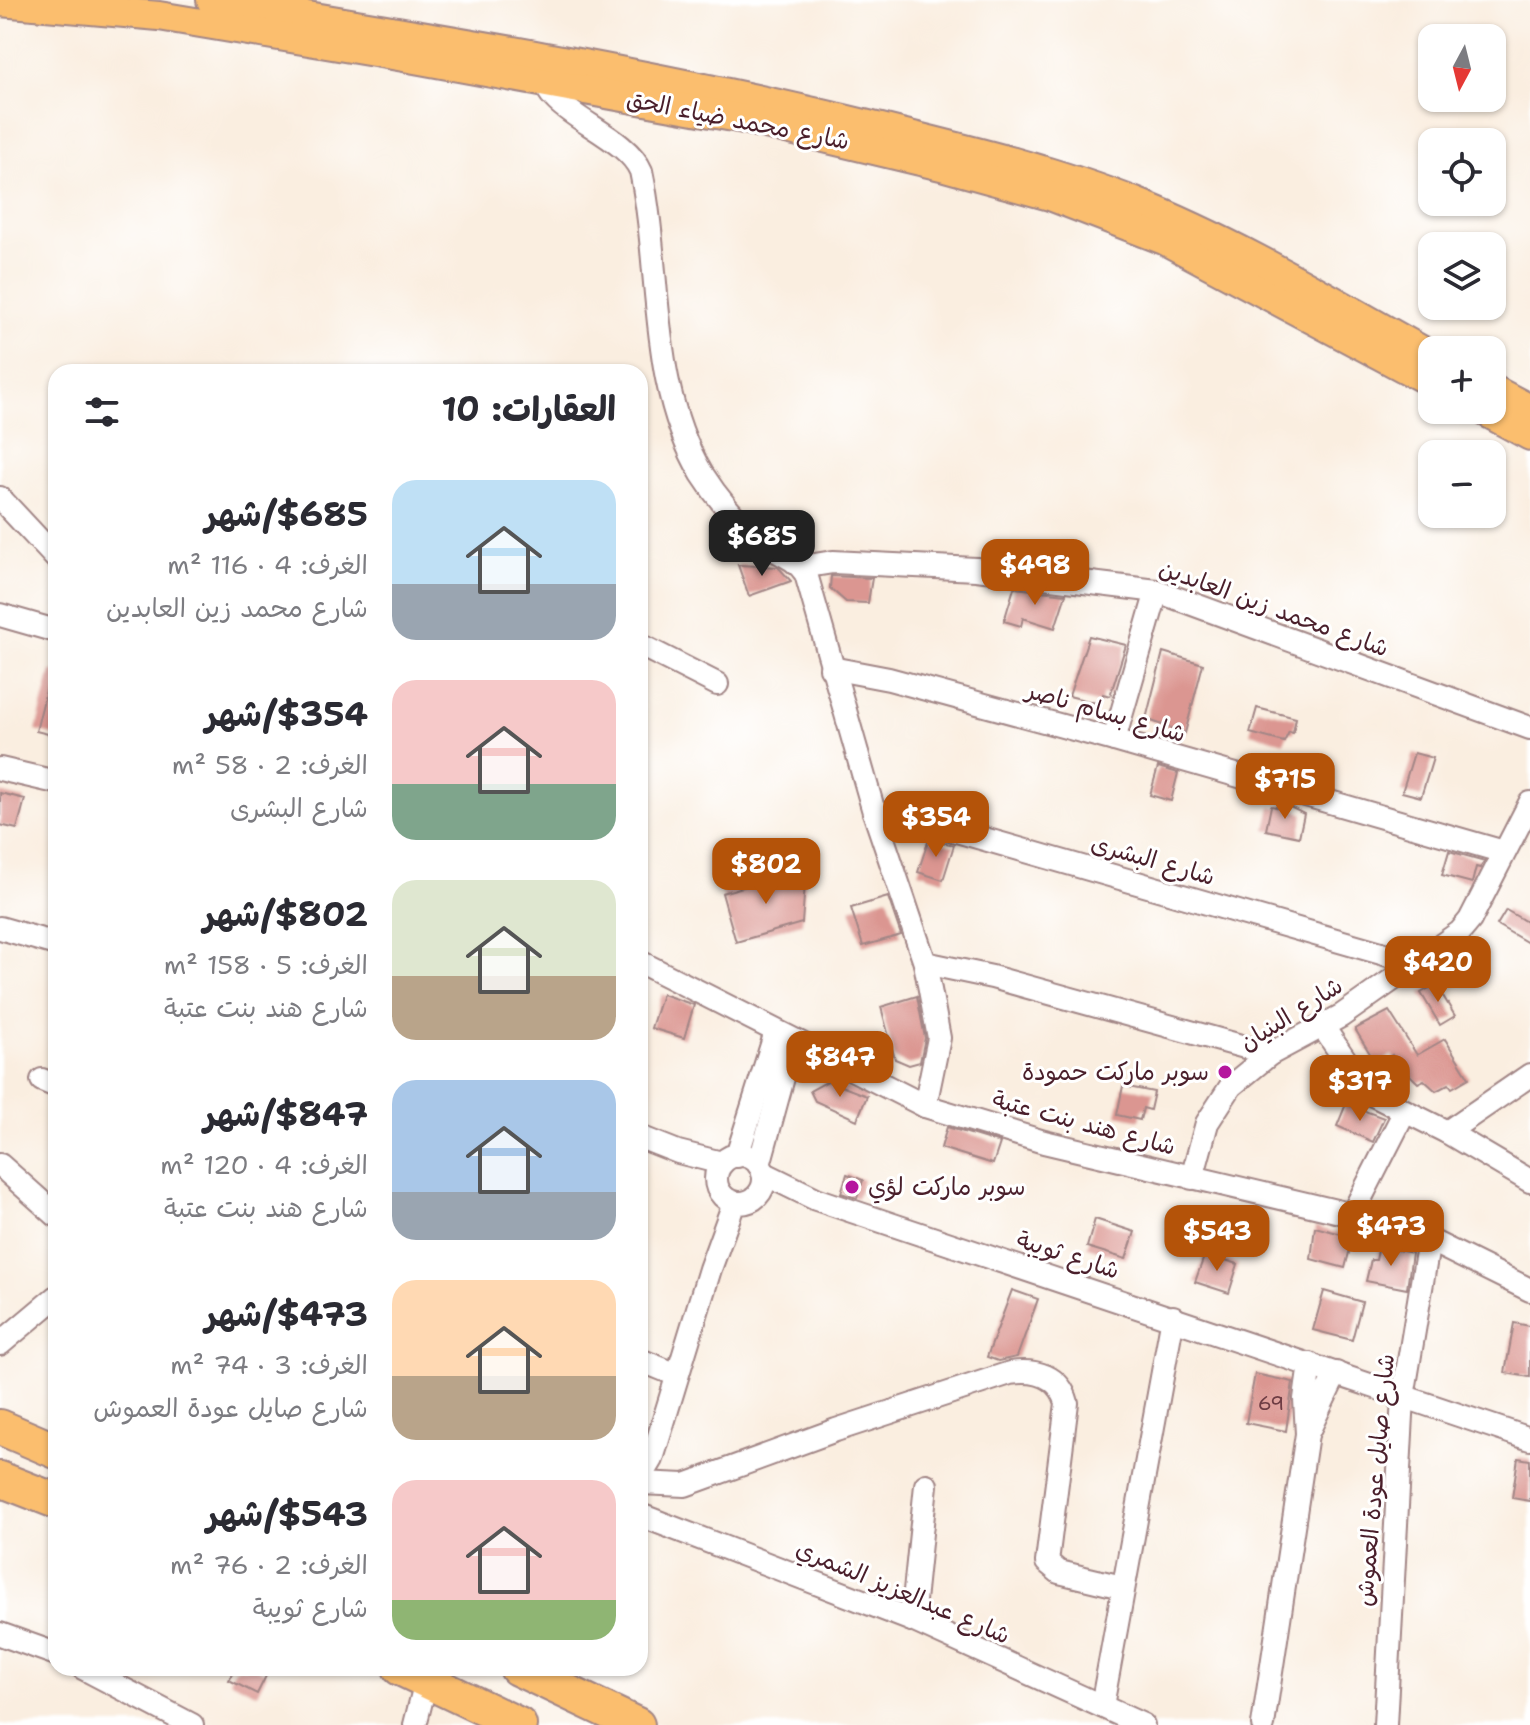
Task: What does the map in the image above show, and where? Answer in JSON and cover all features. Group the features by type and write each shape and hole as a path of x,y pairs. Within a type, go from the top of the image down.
{"highway":[{"path":"0,1427 48,1448"},
{"path":"0,1479 48,1498"},
{"path":"417,1676 519,1725"},
{"path":"534,1676 637,1725"}],"main road":[{"name":"شارع محمد ضياء الحق","path":"211,0 401,44 828,115 1084,183 1211,236 1418,348"},
{"name":"شارع محمد ضياء الحق","path":"0,2 159,16 401,44"},
{"name":"شارع محمد ضياء الحق","path":"545,69 825,137 1063,201 1164,240 1418,376"},
{"path":"1506,396 1530,409"},
{"path":"1506,423 1530,436"}],"street":[{"path":"545,69 555,101 617,140 637,162 643,181 662,344 672,394 702,473 750,532 802,567 874,812 925,963 939,1046 925,1106"},
{"path":"0,498 48,549"},
{"name":"شارع محمد زين العابدين","path":"802,567 833,562 976,569 1157,591 1530,728"},
{"path":"1114,740 1157,591"},
{"path":"0,615 48,629"},
{"path":"648,649 717,684"},
{"name":"شارع بسام ناصر","path":"831,668 889,679 1114,740 1504,852"},
{"path":"0,769 48,780"},
{"name":"شارع البنيان","path":"1192,1178 1207,1123 1231,1086 1270,1054 1323,1027 1450,941 1470,920 1530,803"},
{"name":"شارع البشرى","path":"874,812 946,828 1416,963"},
{"path":"0,928 48,942"},
{"path":"925,963 992,977 1270,1054"},
{"name":"شارع هند بنت عتبة","path":"648,966 925,1106 1031,1139 1352,1215 1429,1240 1530,1290"},
{"path":"1323,1027 1360,1085 1375,1098 1447,1132 1530,1181"},
{"path":"717,1186 784,1037"},
{"path":"678,1152 717,1186 720,1194 734,1203 757,1196 764,1181 761,1169 784,1037"},
{"path":"1447,1132 1530,1075"},
{"path":"1352,1215 1404,1113"},
{"path":"648,1140 678,1152 753,1160 761,1169"},
{"path":"0,1165 48,1208"},
{"name":"شارع ثويبة","path":"761,1169 816,1199 1530,1439"},
{"name":"شارع ثويبة","path":"757,1196 816,1199"},
{"path":"648,1466 734,1203"},
{"name":"شارع صايل عودة العموش","path":"1385,1725 1403,1397 1429,1240"},
{"path":"0,1344 48,1304"},
{"path":"1102,1706 1173,1317"},
{"path":"648,1363 677,1375"},
{"path":"1263,1725 1307,1434 1305,1399 1310,1364"},
{"path":"648,1482 685,1485 1010,1373 1032,1372 1055,1381 1067,1403 1047,1562 1059,1572 1122,1587"},
{"path":"1307,1434 1336,1373"},
{"path":"912,1620 926,1485"},
{"name":"شارع عبدالعزيز الشمري","path":"648,1518 912,1620 1143,1725"},
{"path":"0,1634 48,1651"},
{"path":"98,1676 192,1725"},
{"path":"413,1676 415,1725"}],"building":[{"path":"738,565 778,567 791,581 749,596"},
{"path":"831,576 872,578 868,603 846,602 830,588"},
{"path":"1014,588 1066,594 1055,628 1023,618 1021,626 1004,621"},
{"path":"1089,636 1126,645 1110,696 1103,694 1100,704 1069,696"},
{"path":"1163,652 1203,664 1185,733 1146,719"},
{"path":"48,683 48,734 36,731"},
{"path":"1257,708 1296,718 1293,733 1289,732 1284,742 1250,733"},
{"path":"1414,753 1433,758 1421,797 1402,792"},
{"path":"1158,767 1178,773 1171,801 1150,795"},
{"path":"0,793 25,799 17,829 0,825"},
{"path":"1284,804 1304,814 1299,837 1266,830 1271,806 1280,808"},
{"path":"929,839 954,845 943,880 918,872"},
{"path":"1449,851 1485,861 1480,868 1476,867 1472,883 1442,875"},
{"path":"806,869 802,923 736,942 722,893"},
{"path":"888,897 901,935 863,946 851,908"},
{"path":"1506,910 1530,924 1530,944 1497,925"},
{"path":"1436,984 1455,1016 1440,1025 1421,993"},
{"path":"662,994 694,1005 684,1038 651,1028"},
{"path":"917,996 925,1038 920,1062 909,1065 895,1059 881,1007"},
{"path":"1389,1011 1417,1055 1445,1039 1469,1078 1452,1088 1449,1084 1436,1091 1424,1080 1418,1083 1406,1071 1403,1073 1392,1055 1377,1065 1355,1029"},
{"path":"828,1081 867,1096 857,1120 815,1101 810,1091"},
{"path":"1123,1086 1154,1092 1150,1110 1143,1108 1140,1120 1117,1115"},
{"path":"1346,1104 1384,1118 1373,1142 1337,1126"},
{"path":"947,1127 1000,1143 993,1164 941,1148"},
{"name":"سوبر ماركت لؤي","path":"847,1174 863,1180 857,1198 841,1193"},
{"path":"1095,1219 1135,1232 1126,1259 1087,1247"},
{"path":"1315,1227 1353,1237 1345,1268 1311,1259"},
{"path":"1379,1246 1412,1253 1407,1289 1366,1281 1371,1260 1376,1260"},
{"path":"1205,1254 1238,1264 1229,1293 1195,1282"},
{"path":"1012,1290 1038,1299 1017,1357 998,1361 987,1357"},
{"path":"1324,1291 1362,1302 1352,1340 1313,1330"},
{"path":"1514,1323 1530,1326 1530,1377 1505,1373"},
{"path":"1255,1374 1293,1382 1286,1431 1246,1423"},
{"path":"1518,1458 1530,1460 1530,1501 1512,1498"},
{"path":"231,1676 266,1676 257,1694 229,1680"}],"place":[{"name":"سوبر ماركت حمودة","path":"1225,1072"},
{"name":"سوبر ماركت لؤي","path":"852,1187"}]}
